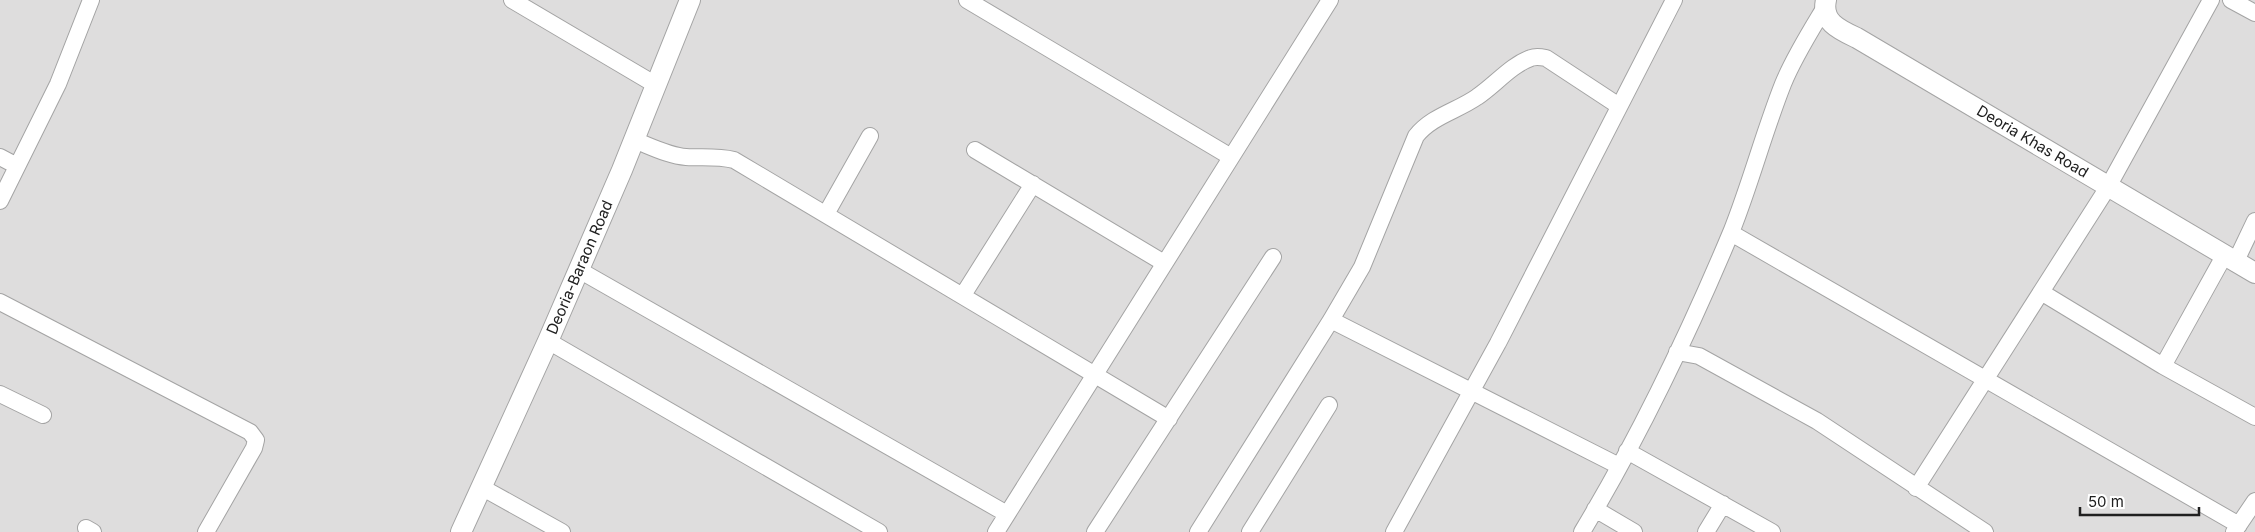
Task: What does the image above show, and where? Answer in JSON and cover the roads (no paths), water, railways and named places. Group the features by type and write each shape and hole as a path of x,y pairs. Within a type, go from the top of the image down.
{"street":[{"path":"0,201 58,84 91,0"},
{"path":"512,0 656,85"},
{"name":"Deoria-Baraon Road","path":"461,532 579,270 690,0"},
{"path":"967,0 1231,157"},
{"path":"996,532 1330,0"},
{"path":"1394,532 1471,392 1674,0"},
{"path":"1916,488 2108,187 2211,0"},
{"path":"2231,0 2255,13"},
{"path":"1582,532 1627,451 1676,352 1748,189 1783,83 1826,4"},
{"name":"Deoria Khas Road","path":"1826,4 1828,19 1839,30 1857,38 1978,108 2255,273"},
{"path":"1198,532 1332,320 1362,267 1416,136 1431,121 1462,106 1520,64 1538,56 1546,58 1619,106"},
{"path":"826,214 870,136"},
{"path":"634,140 686,157 719,156 734,160 1169,418"},
{"path":"975,150 1164,263"},
{"path":"0,157 18,166"},
{"path":"963,295 1033,184"},
{"path":"2163,366 2229,259 2255,221"},
{"path":"1730,233 1986,379 2236,528 2254,504"},
{"path":"1095,532 1273,257"},
{"path":"579,270 1007,514"},
{"path":"2041,292 2163,366 2255,417"},
{"path":"0,302 250,432 256,440 254,448 206,532"},
{"path":"1332,320 1619,466"},
{"path":"548,341 879,532"},
{"path":"1676,352 1699,356 1818,421 1916,488 1985,532"},
{"path":"0,394 43,415"},
{"path":"1250,532 1329,405"},
{"path":"1627,451 1772,532"},
{"path":"481,488 562,532"},
{"path":"1706,532 1723,504"},
{"path":"1595,509 1634,532"}]}
